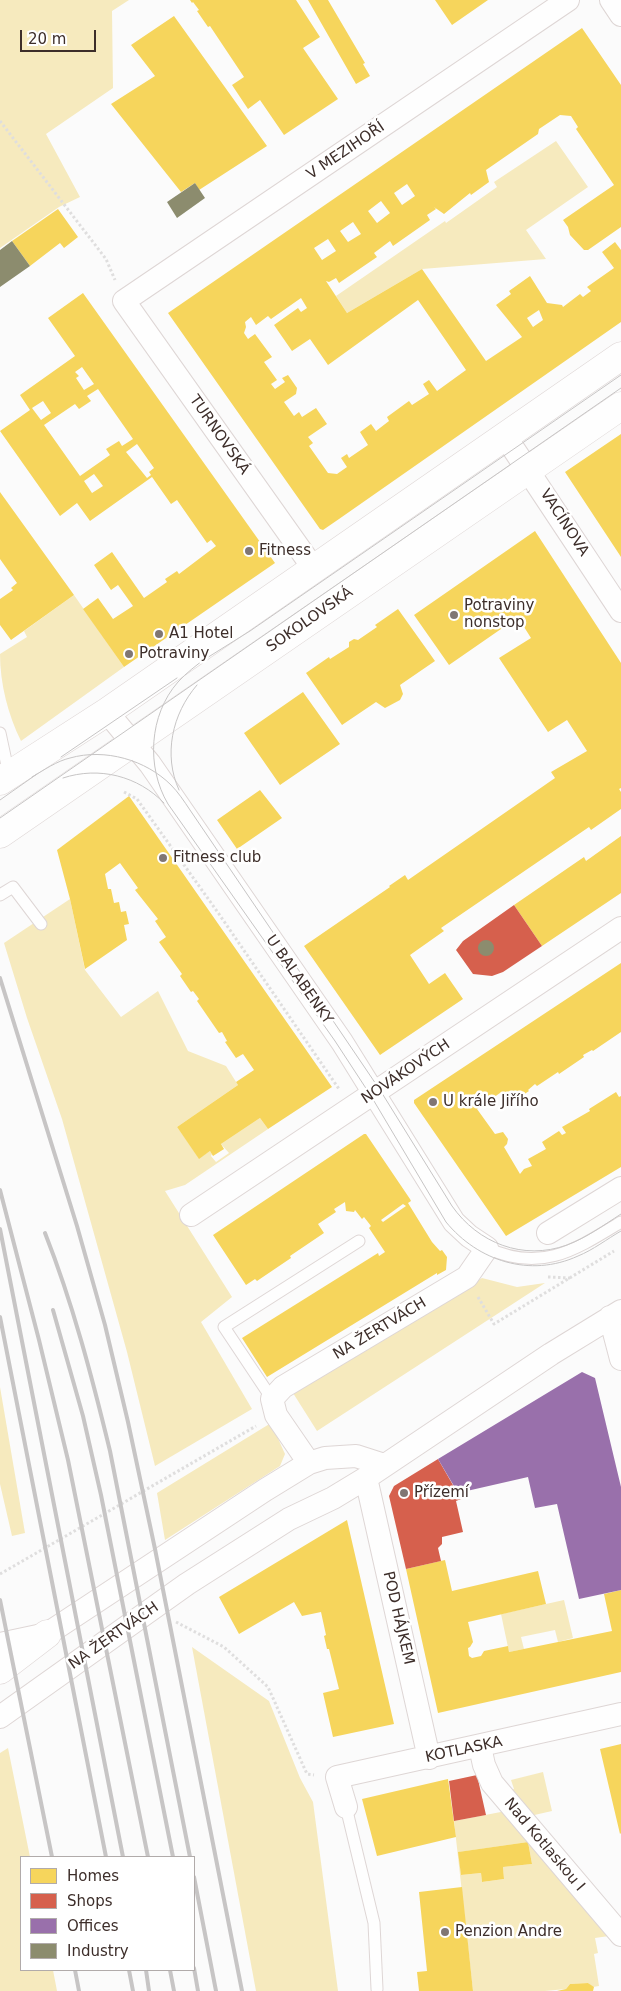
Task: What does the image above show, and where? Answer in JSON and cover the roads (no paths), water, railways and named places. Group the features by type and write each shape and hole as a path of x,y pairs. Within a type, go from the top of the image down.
{"main road":[{"path":"5,778 107,712 621,356"},
{"name":"SOKOLOVSKÁ","path":"0,834 621,406"},
{"path":"0,1670 47,1634"}],"street":[{"name":"V MEZIHOŘÍ","path":"124,301 568,0"},
{"path":"611,0 621,15"},
{"name":"TURNOVSKÁ","path":"124,301 314,568"},
{"name":"VACÍNOVA","path":"506,436 621,610"},
{"name":"U BALABENKY","path":"107,712 150,764 375,1093 454,1222 469,1236 487,1248"},
{"name":"NOVÁKOVÝCH","path":"191,1215 621,928"},
{"path":"548,1232 621,1188"},
{"name":"NA ŽERTVÁCH","path":"274,1407 283,1387 467,1277 487,1248"},
{"path":"616,1314 621,1359"},
{"name":"NA ŽERTVÁCH","path":"0,1717 187,1584 289,1519 333,1498 375,1472 550,1354 616,1314"},
{"path":"274,1407 309,1463"},
{"path":"0,1644 47,1634 309,1463 325,1458 356,1456 375,1472"},
{"name":"POD HÁJKEM","path":"375,1472 429,1758"},
{"name":"KOTLASKA","path":"346,1807 337,1777 621,1714"},
{"name":"Nad Kotlaskou Ⅰ","path":"480,1746 484,1765 492,1783 621,1935"}],"lane":[{"path":"0,733 5,778"},
{"path":"0,895 13,887 41,924"},
{"path":"487,1248 516,1258 538,1259 551,1257 573,1250 621,1222"},
{"path":"274,1407 224,1327 359,1241"},
{"path":"346,1807 374,1924 377,1989"}],"tram line":[{"path":"202,661 250,631 621,375"},
{"path":"0,818 621,388"},
{"path":"207,657 178,682 168,695 161,710 156,725 154,741 156,774 161,789 168,804 335,1041 371,1096 446,1222 459,1236 489,1256 506,1262 524,1265 560,1262 584,1254 621,1231"},
{"path":"61,757 177,678"},
{"path":"179,790 174,777 172,763 173,735 181,709 197,685"},
{"path":"32,777 65,759 97,754 124,758 137,763 161,776 171,785 179,794 380,1090 452,1206 475,1230 488,1239 503,1245 534,1251 567,1245 595,1231 621,1214"},
{"path":"63,778 90,773 117,776 142,786 164,803"},
{"path":"0,800 37,774"}],"railway":[{"path":"0,978 77,1226 105,1325 155,1549 242,1991"},
{"path":"0,1190 68,1460 148,1856"},
{"path":"0,1229 123,1856"},
{"path":"45,1233 81,1341 110,1451 190,1856"},
{"path":"53,1310 83,1416 101,1495 173,1856"},
{"path":"0,1317 106,1856"},
{"path":"0,1600 52,1856"},
{"path":"195,1882 216,1991"},
{"path":"75,1971 79,1991"},
{"path":"129,1971 133,1991"},
{"path":"146,1971 149,1991"},
{"path":"170,1971 174,1991"},
{"path":"195,1971 198,1991"}],"place":[{"name":"Fitness","path":"249,551"},
{"name":"Potraviny nonstop","path":"454,615"},
{"name":"A1 Hotel","path":"159,634"},
{"name":"Potraviny","path":"129,654"},
{"name":"Fitness club","path":"163,858"},
{"name":"U krále Jiřího","path":"433,1102"},
{"name":"Přízemí","path":"404,1493"},
{"name":"Penzion Andre","path":"445,1932"}]}
